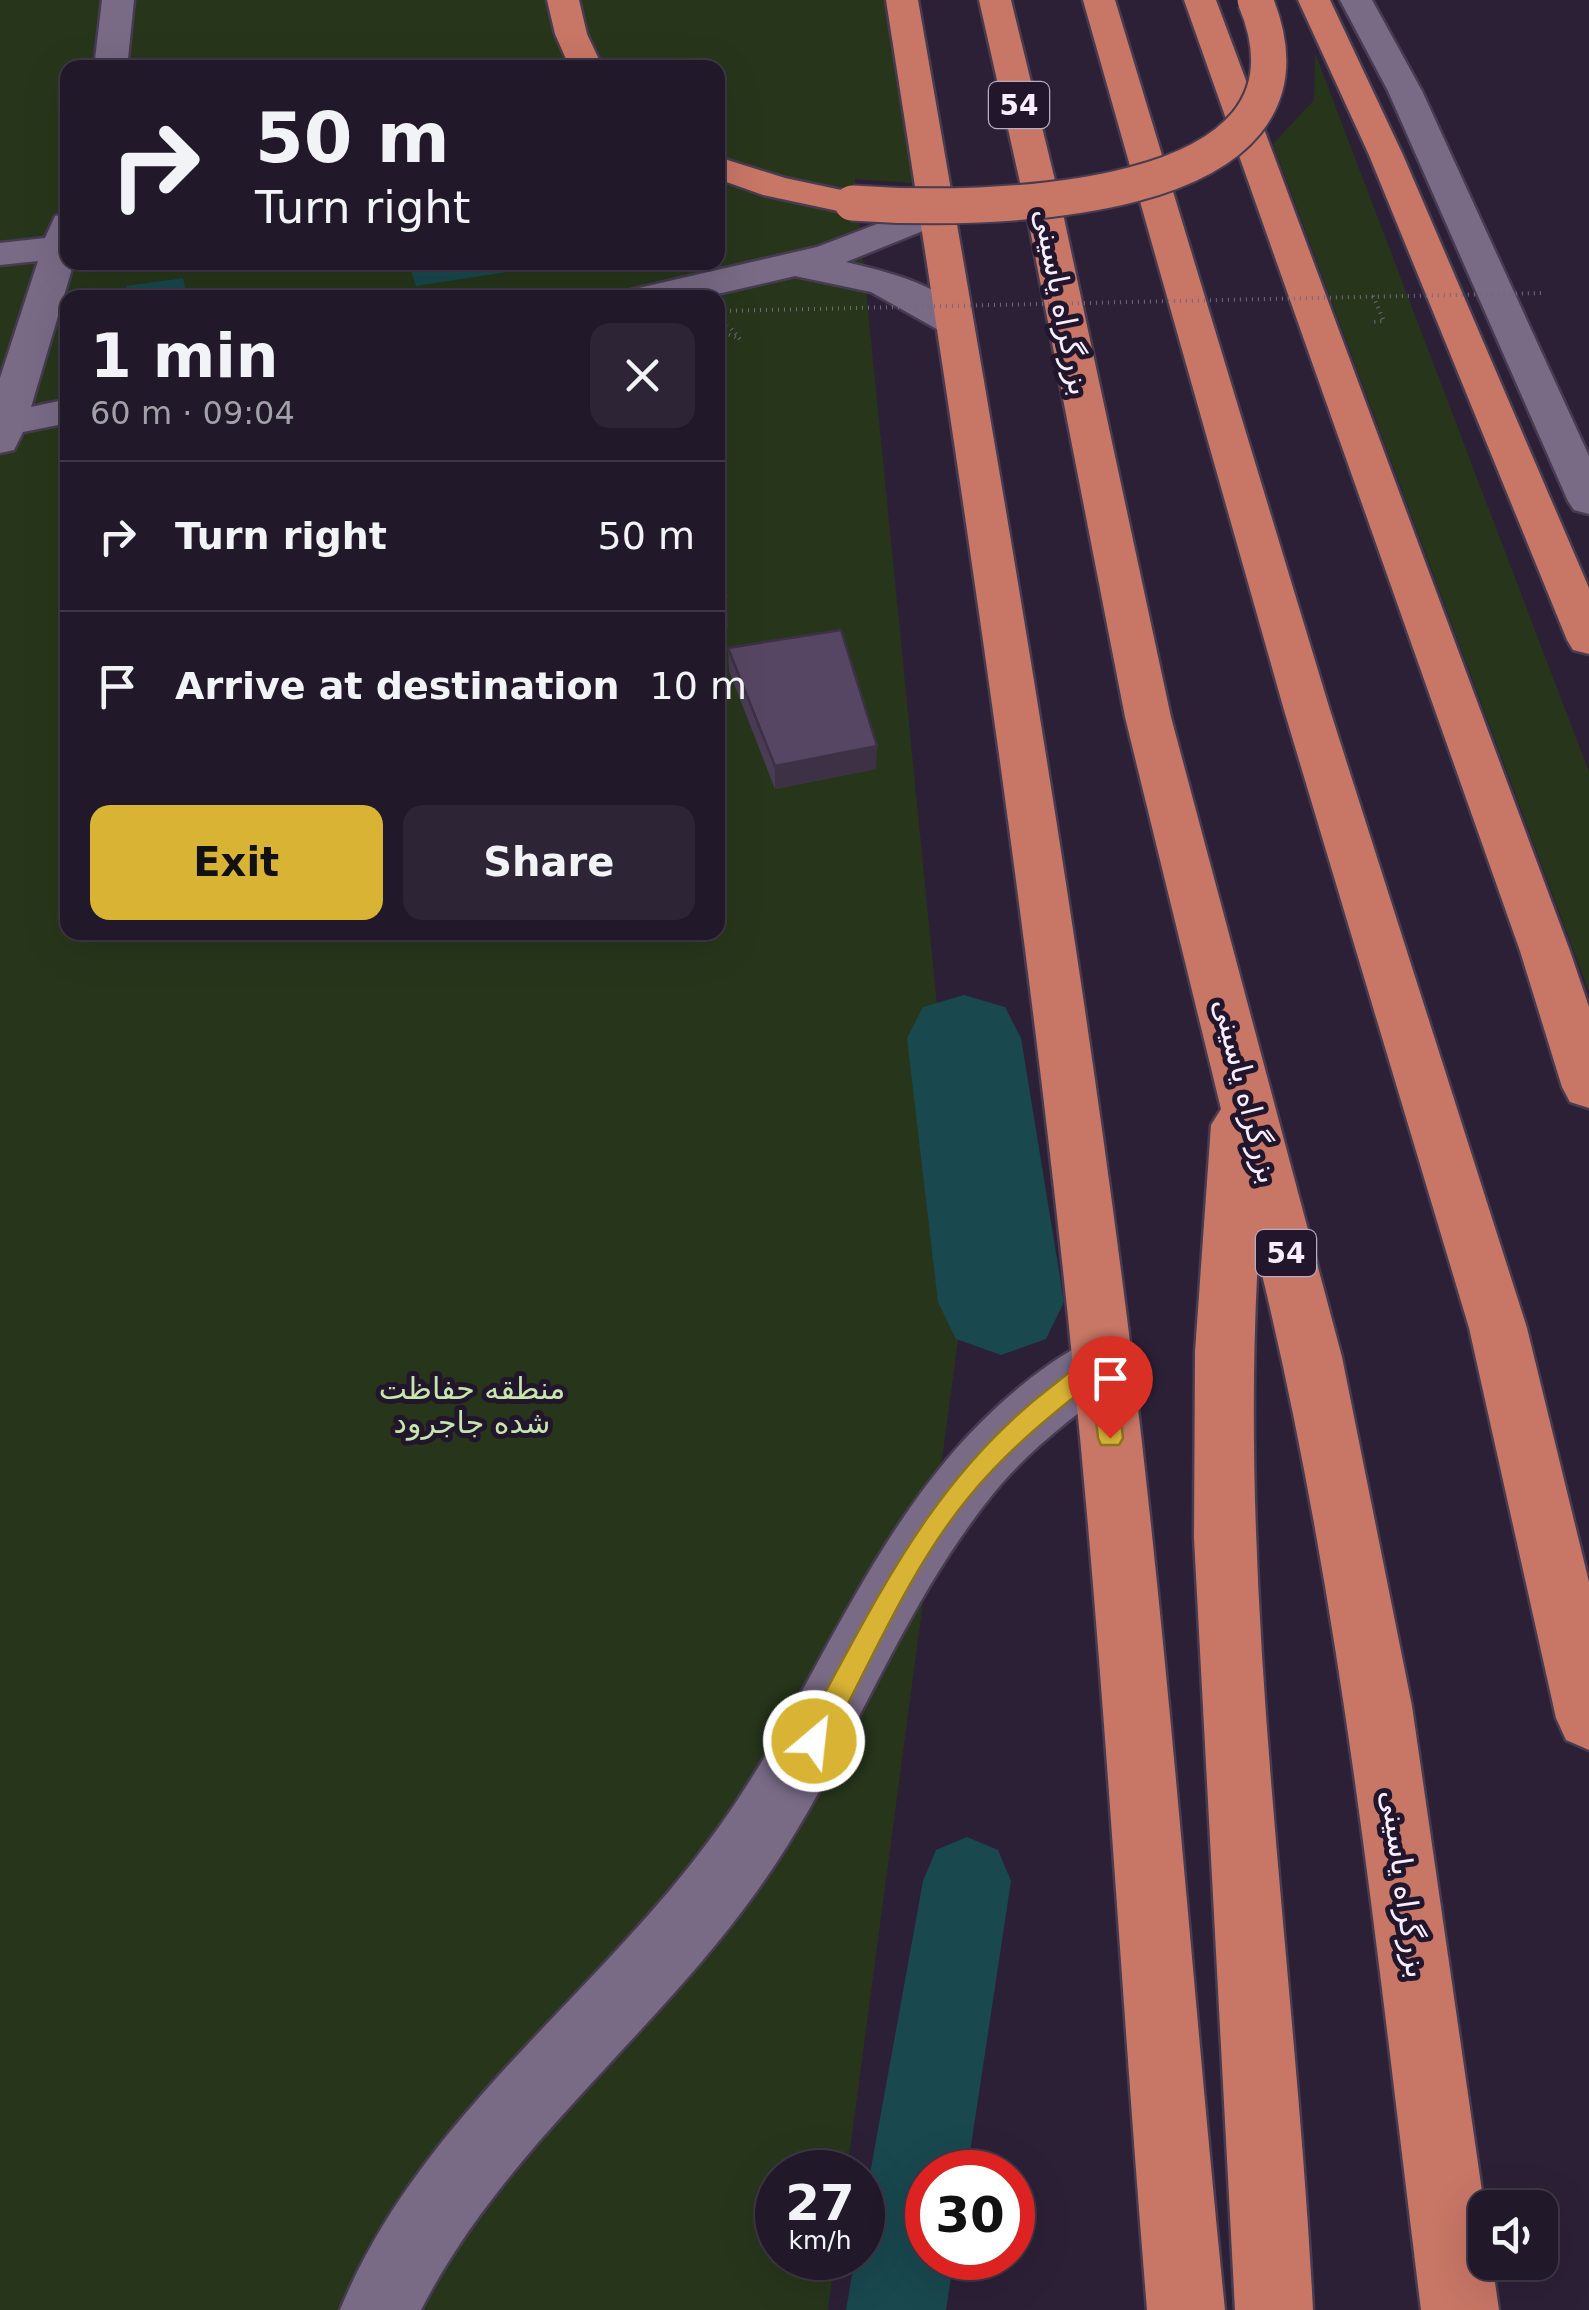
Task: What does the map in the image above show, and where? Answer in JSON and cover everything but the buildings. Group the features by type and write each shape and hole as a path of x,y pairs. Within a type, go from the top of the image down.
{"highway":[{"path":"564,0 571,34 586,60"},
{"path":"902,0 1029,784 1102,1362 1136,1700 1186,2310"},
{"name":"بزرگراه یاسینی","path":"995,0 1044,209 1148,717 1241,1067 1312,1357 1379,1706 1460,2310"},
{"path":"1099,0 1307,710 1498,1328 1589,1718"},
{"path":"1200,0 1544,951 1589,1088"},
{"path":"725,169 776,187 852,203 1026,206 1126,187 1186,164 1237,134 1254,116 1268,90 1272,64 1255,0"},
{"path":"1314,0 1589,640"},
{"path":"592,60 603,12"},
{"path":"1241,1067 1222,1426 1238,1729 1269,2138 1274,2310"}],"street":[{"path":"111,60 118,0"},
{"path":"1356,0 1405,92 1589,501"},
{"path":"682,290 796,266 884,238 937,212"},
{"path":"0,254 60,236"},
{"path":"2,430 60,248"},
{"path":"796,266 850,273 900,290 955,324"},
{"path":"2,430 60,413"},
{"path":"379,2310 440,2203 479,2149 651,1967 732,1867 797,1773 884,1612 958,1492 1016,1427 1102,1362"}],"path":[{"path":"725,311 1542,293"},
{"path":"1373,296 1384,322"}],"green space":[{"name":"منطقه حفاظت شده جاجرود","path":"0,0 886,0 913,183 855,179 965,1287 850,2150 755,2150 755,2280 832,2280 828,2310 0,2310"},
{"path":"1315,53 1589,772 1589,992 1273,144 1314,100"}],"shaded area":[{"path":"411,270 520,270 416,286"},
{"path":"183,278 186,290 127,290 126,286"}],"waterway":[{"path":"964,1038 1001,1302"},
{"path":"896,2310 967,1881"}],"route":[{"path":"814,1741 912,1563 958,1492 1016,1427 1102,1362 1110,1438"}]}
